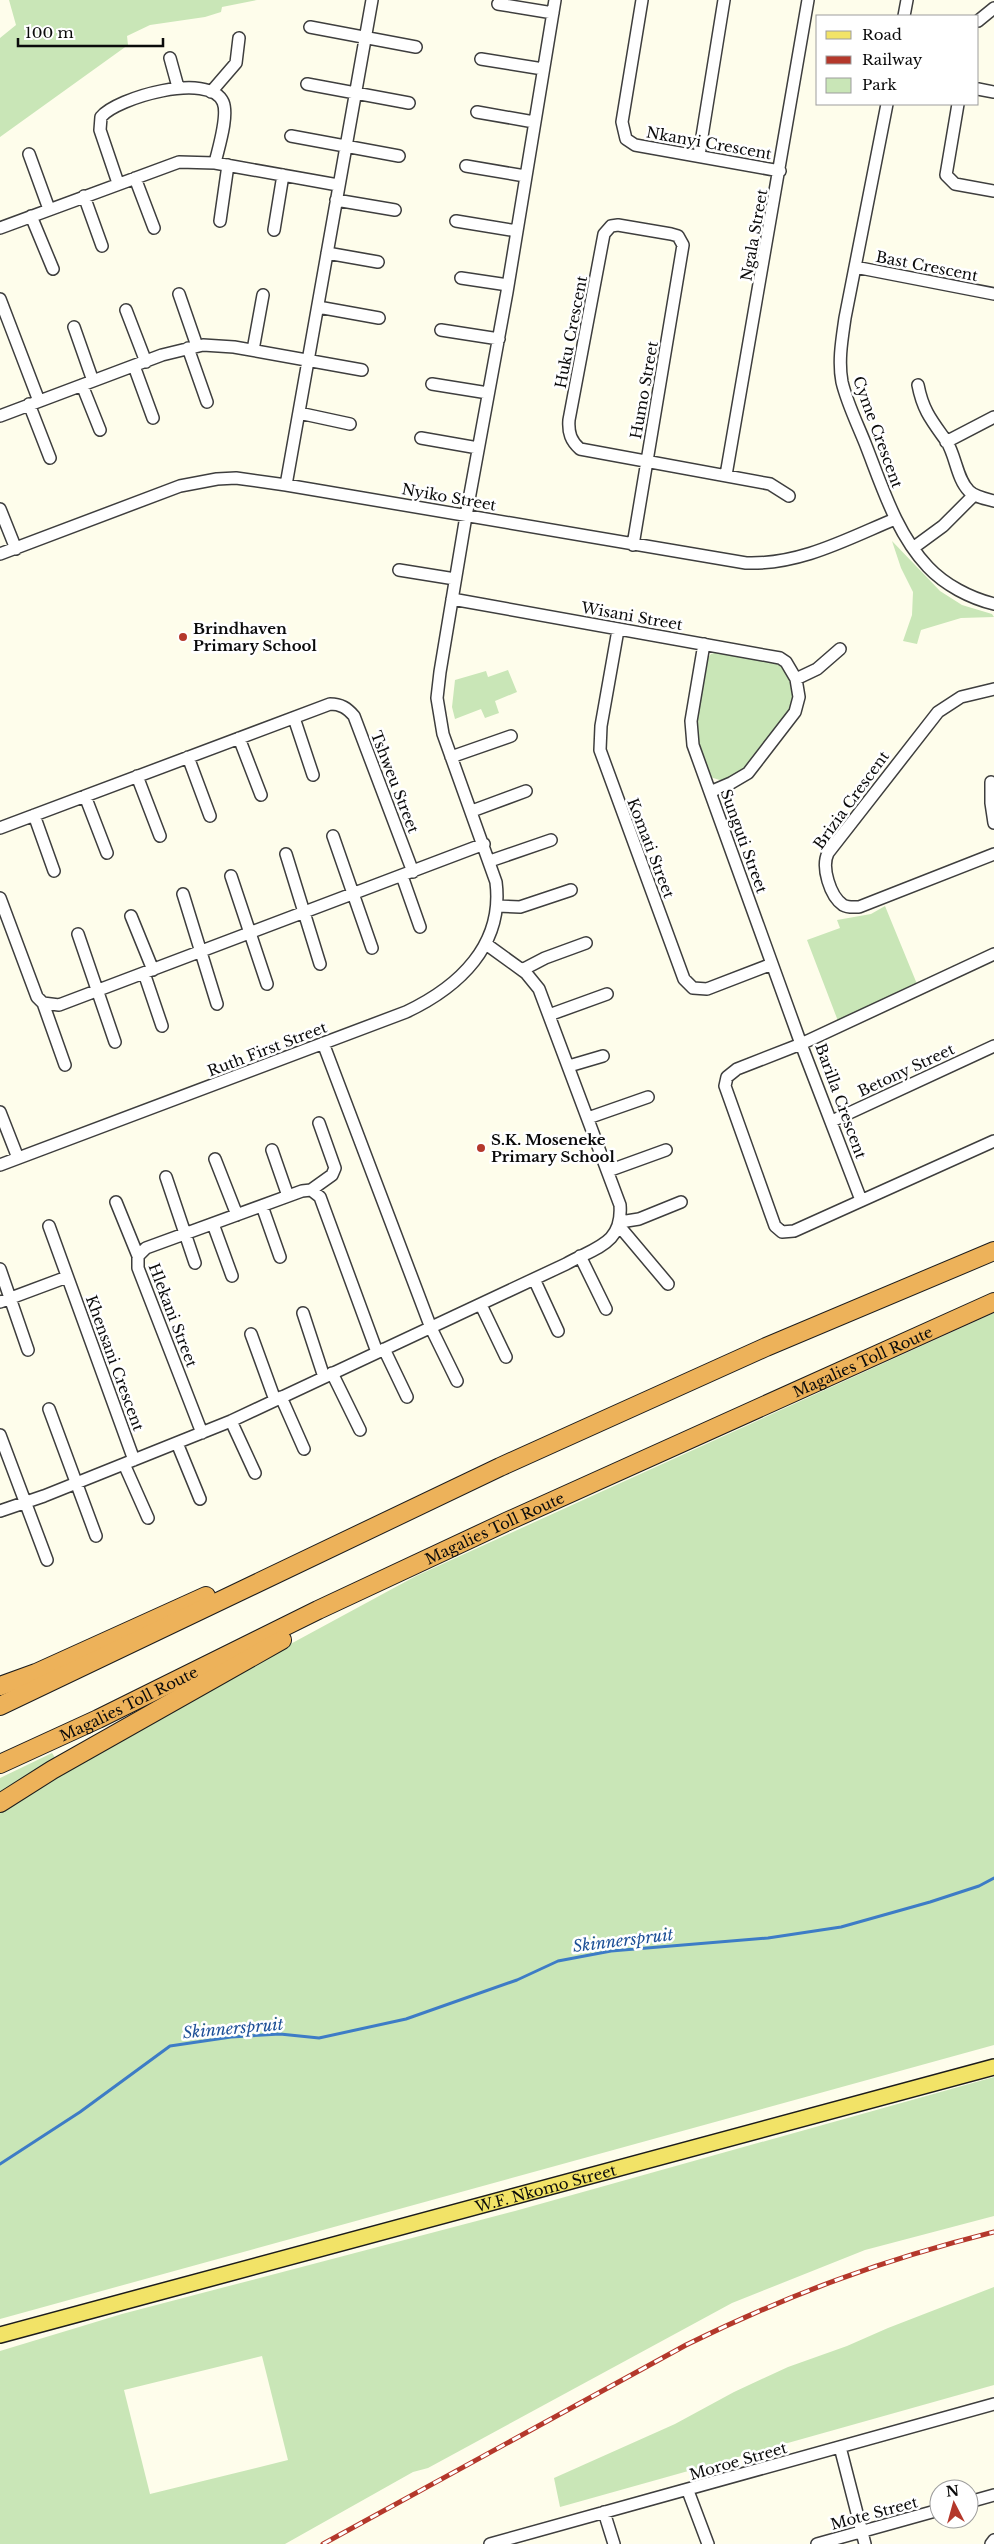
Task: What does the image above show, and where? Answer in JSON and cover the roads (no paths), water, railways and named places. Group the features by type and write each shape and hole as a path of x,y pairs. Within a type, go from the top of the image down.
{"highway":[{"path":"0,1686 36,1673 766,1347 994,1252"},
{"name":"Magalies Toll Route","path":"0,1764 98,1719 318,1610 506,1522 994,1302"},
{"path":"0,1706 500,1467"},
{"path":"0,1803 52,1770 197,1687 348,1604 506,1522"}],"main road":[{"name":"W.F. Nkomo Street","path":"0,2335 62,2317 97,2311 994,2067"},
{"name":"W.F. Nkomo Street","path":"0,2345 83,2318 97,2311"}],"street":[{"path":"286,485 372,0"},
{"name":"Ruth First Street","path":"0,1165 406,1012 433,999 456,982 486,944 494,924 497,906 496,882 484,844 443,734 437,698 455,579 499,339 555,0"},
{"name":"Nkanyi Crescent","path":"642,0 622,122 623,134 626,139 634,145 699,155 780,171"},
{"path":"699,155 724,0"},
{"name":"Ngala Street","path":"726,475 808,0"},
{"path":"904,15 907,0"},
{"path":"498,4 553,13"},
{"path":"979,20 994,8"},
{"path":"310,28 416,47"},
{"path":"211,92 236,63 239,38"},
{"path":"170,58 178,87"},
{"path":"481,59 543,69"},
{"path":"307,84 409,103"},
{"path":"118,184 100,130 101,117 112,107 178,87 200,88 217,94 223,102 225,110 215,163"},
{"path":"979,88 994,92"},
{"name":"Cyme Crescent","path":"887,105 854,267 841,345 842,382 895,519 913,548 929,568 946,582 962,592 994,604"},
{"path":"958,105 946,176 955,184 994,191"},
{"path":"477,112 534,122"},
{"path":"291,136 399,156"},
{"path":"29,154 50,209"},
{"path":"0,228 180,162 215,163 338,185"},
{"path":"220,221 228,165"},
{"path":"466,166 525,176"},
{"path":"274,230 283,175"},
{"path":"135,178 154,228"},
{"path":"84,196 102,246"},
{"path":"336,200 395,210"},
{"path":"31,216 53,269"},
{"path":"456,221 517,231"},
{"name":"Huku Crescent","path":"647,461 580,449 570,437 569,420 604,234 607,229 618,225 672,234 681,240"},
{"name":"Humo Street","path":"633,545 683,252 681,240"},
{"path":"327,253 378,262"},
{"name":"Bast Crescent","path":"854,267 994,294"},
{"path":"461,278 508,285"},
{"path":"179,294 207,402"},
{"path":"253,350 263,295"},
{"path":"0,299 50,458"},
{"path":"318,307 379,318"},
{"path":"126,310 146,362"},
{"path":"74,327 100,430"},
{"path":"441,330 499,339"},
{"path":"0,416 134,366 193,347 218,345 362,370"},
{"path":"134,366 153,418"},
{"path":"432,384 488,393"},
{"path":"918,385 923,405 935,428 946,442 965,486 974,495 994,501"},
{"path":"299,413 350,424"},
{"path":"946,442 994,417"},
{"path":"421,438 478,448"},
{"path":"647,461 770,484 789,496"},
{"name":"Nyiko Street","path":"0,554 165,491 199,482 236,478 746,563 766,564 806,556 895,519"},
{"path":"913,548 957,514 974,495"},
{"path":"0,508 16,549"},
{"path":"399,570 455,579"},
{"name":"Wisani Street","path":"452,599 780,658 786,662 796,679"},
{"name":"Komati Street","path":"618,630 601,726 600,750 684,979 694,988 706,989 772,964"},
{"name":"Sunguti Street","path":"704,644 691,720 692,738 801,1044"},
{"path":"710,792 742,778 755,765 795,712 799,697 796,679 817,669 840,649"},
{"name":"Brizia Crescent","path":"994,689 960,697 938,712 828,853 824,866 836,898 843,905 859,907 994,854"},
{"name":"Tshweu Street","path":"294,718 330,704 342,706 354,716 407,874 420,927"},
{"path":"0,828 294,718 313,775"},
{"path":"451,757 511,736"},
{"path":"239,738 261,795"},
{"path":"188,757 210,816"},
{"path":"137,776 160,836"},
{"path":"991,782 991,803 994,823"},
{"path":"472,811 526,791"},
{"path":"85,796 107,853"},
{"path":"34,815 54,871"},
{"path":"333,836 372,948"},
{"path":"490,861 551,840"},
{"path":"43,1003 59,1005 484,844"},
{"path":"286,854 320,964"},
{"path":"231,876 267,984"},
{"path":"497,906 520,907 571,890"},
{"path":"183,894 217,1004"},
{"path":"0,898 37,997 43,1003 65,1065"},
{"path":"132,916 162,1026"},
{"path":"78,934 99,990 115,1042"},
{"path":"522,970 545,958 586,943"},
{"path":"0,1511 26,1504 231,1421 481,1305 609,1240 620,1224 620,1205 539,989 522,970 486,944"},
{"name":"Barilla Crescent","path":"861,1200 801,1044 994,954"},
{"path":"549,1015 607,994"},
{"path":"323,1043 431,1328 457,1381"},
{"path":"801,1044 737,1069 731,1072 726,1081 726,1090 774,1226 782,1232 794,1230 994,1141"},
{"name":"Betony Street","path":"832,1121 994,1046"},
{"path":"569,1066 603,1056"},
{"path":"588,1118 648,1097"},
{"path":"0,1112 18,1158"},
{"name":"Hlekani Street","path":"202,1433 138,1268 138,1256 146,1248 288,1196 311,1190 332,1175 335,1168 320,1123"},
{"path":"272,1150 288,1196"},
{"path":"608,1171 666,1150"},
{"path":"215,1158 237,1215"},
{"path":"166,1177 195,1263"},
{"path":"311,1190 320,1197 380,1351 407,1397"},
{"path":"116,1202 138,1256"},
{"path":"620,1224 682,1202"},
{"path":"262,1206 280,1257"},
{"path":"212,1224 232,1276"},
{"path":"620,1224 668,1284"},
{"name":"Khensani Crescent","path":"49,1226 148,1518"},
{"path":"580,1256 606,1309"},
{"path":"0,1269 6,1300 28,1350"},
{"path":"6,1300 67,1277"},
{"path":"534,1279 558,1331"},
{"path":"481,1305 506,1357"},
{"path":"303,1313 328,1375 360,1430"},
{"path":"251,1334 278,1399 304,1449"},
{"path":"49,1409 96,1536"},
{"path":"231,1421 255,1473"},
{"path":"0,1435 47,1560"},
{"path":"177,1443 200,1500"},
{"name":"Moroe Street","path":"490,2544 688,2491 994,2404"},
{"path":"840,2447 864,2544"},
{"path":"688,2491 708,2544"},
{"path":"979,2499 994,2495"},
{"path":"604,2512 614,2544"},
{"name":"Mote Street","path":"817,2544 929,2513"},
{"path":"991,2544 994,2540"}],"waterway":[{"name":"Skinnerspruit","path":"0,2164 80,2112 170,2046 231,2037 280,2034 319,2038 406,2019 517,1980 558,1961 611,1951 768,1938 841,1927 930,1902 979,1886 994,1878"}],"railway":[{"path":"323,2544 686,2345 724,2327 837,2280 913,2254 994,2232"}],"place":[{"name":"Brindhaven Primary School","path":"183,637"},
{"name":"S.K. Moseneke Primary School","path":"481,1148"}]}
